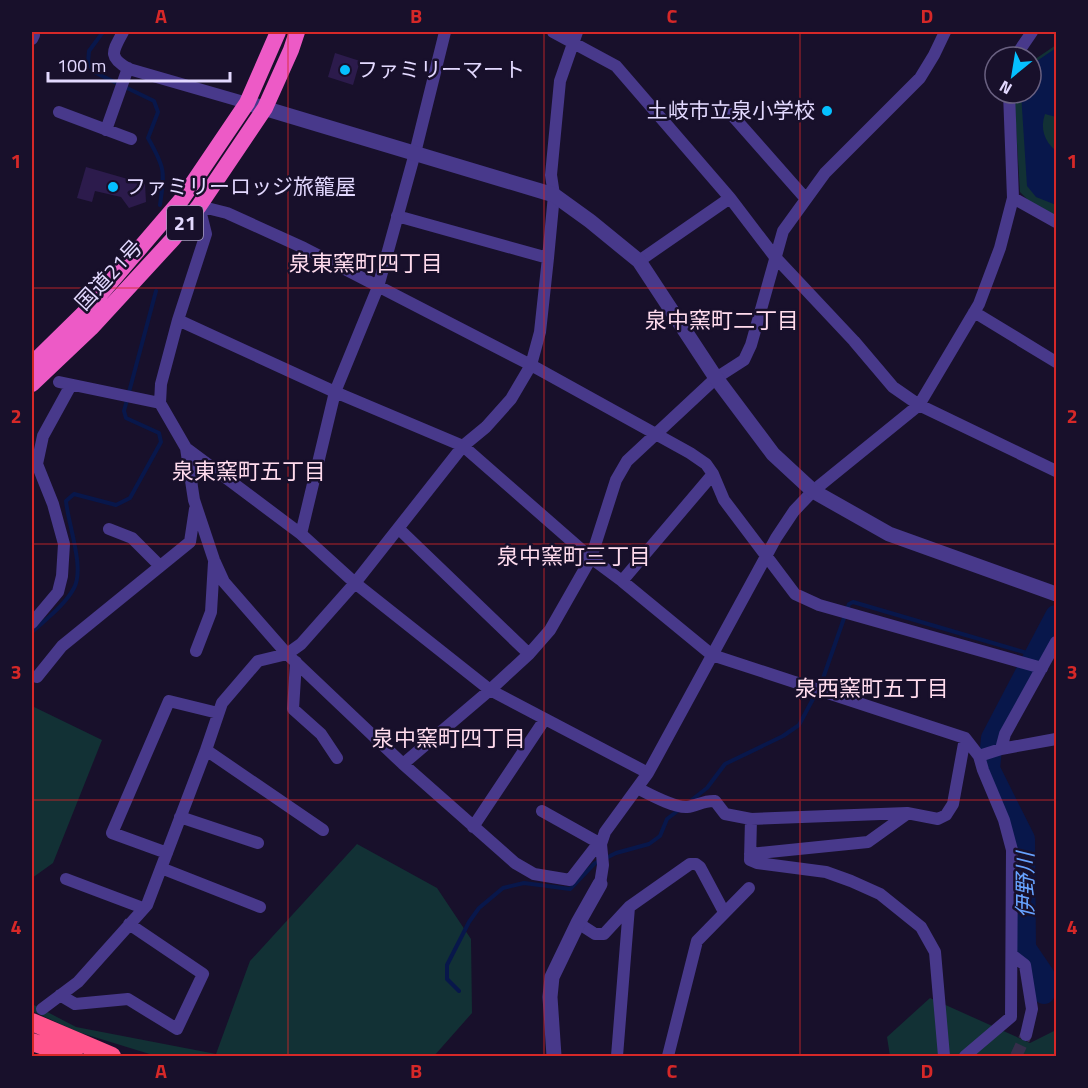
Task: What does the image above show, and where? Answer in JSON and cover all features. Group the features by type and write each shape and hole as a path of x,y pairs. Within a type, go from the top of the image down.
{"highway":[{"name":"国道21号","path":"32,364 85,312 182,200 247,103 278,32"},
{"name":"国道21号","path":"32,384 91,328 173,239 199,206 265,108 297,32"},
{"path":"37,1015 112,1056"},
{"path":"32,1042 74,1056"}],"street":[{"path":"123,32 113,50 114,57 126,73 265,108 554,195 639,261 716,378 773,454 813,491 890,534 1055,594"},
{"path":"301,534 335,392 378,287 446,32"},
{"path":"553,32 575,37 616,66 730,198 775,257 854,341 892,387 919,405 1056,471"},
{"path":"403,764 490,690 529,654 550,630 591,558 616,480 627,461 716,378 744,360 751,345 783,231 825,173 920,78 945,32"},
{"path":"1023,45 1032,32"},
{"path":"32,34 34,35 32,39"},
{"path":"338,758 321,734 293,709 292,658 301,644 356,583 463,446 486,427 511,399 531,365 540,332 548,258 554,195 551,175 560,81 575,37"},
{"path":"106,130 126,73"},
{"path":"554,1056 550,997 552,977 600,884 605,832 648,773 765,557 794,511 813,491 919,405 974,312 1000,248 1013,198 1009,105"},
{"path":"59,112 131,139"},
{"path":"731,114 806,199"},
{"path":"639,261 730,198"},
{"path":"1013,198 1056,222"},
{"path":"602,854 594,849 570,880 534,874 515,863 403,764 292,658 224,582 214,560 196,505 186,448 160,403 161,384 178,320 206,234 199,206 227,213 304,248 531,365 690,453 706,464 724,500 795,594 819,605 1042,668"},
{"path":"397,216 548,258"},
{"path":"974,312 1056,362"},
{"path":"178,320 335,392 463,446 591,558 712,655 802,684 825,694 965,738 979,756 982,770 1004,820 1012,850 1011,1017 965,1056"},
{"path":"32,623 58,592 62,576 64,544 53,504 37,464 43,436 65,384 160,403"},
{"path":"186,448 301,534 356,583 490,690 648,773"},
{"path":"622,581 713,474"},
{"path":"37,677 62,646 190,542 196,505"},
{"path":"109,529 132,538 160,567"},
{"path":"399,529 529,654"},
{"path":"196,651 211,612 214,560"},
{"path":"1001,749 1005,734 1056,642"},
{"path":"37,1015 78,981 147,905 222,703 258,662 292,658"},
{"path":"167,853 112,833 169,701 218,712"},
{"path":"473,827 545,719"},
{"path":"637,788 670,803 686,807 707,800 715,801 725,814 751,819 907,813 939,819 946,815 953,804 965,738"},
{"path":"979,756 1001,749 1056,739"},
{"path":"206,750 323,830"},
{"path":"542,810 602,854"},
{"path":"750,854 868,842 907,813"},
{"path":"180,817 258,843"},
{"path":"751,819 750,860 757,863 826,872 851,881 880,894 921,927 935,952 944,1056"},
{"path":"578,923 595,934 604,934 629,907 690,864 700,867 724,912"},
{"path":"161,868 260,907"},
{"path":"66,879 143,908"},
{"path":"668,1056 697,941 749,888"},
{"path":"617,1056 629,907"},
{"path":"60,995 75,1004 128,999 177,1029 203,974 129,924"},
{"path":"1012,955 1025,965 1032,1009 1026,1035"}],"green space":[{"path":"1056,45 1056,218 1032,204 1020,192 1015,105 1043,105 1043,54"},
{"path":"32,706 102,740 53,863 32,878"},
{"path":"357,844 437,888 471,939 472,1013 434,1056 156,1056 78,1032 32,1011 32,1004 76,1027 216,1054 250,961"},
{"path":"930,998 1030,1043 1056,1030 1056,1056 890,1056 887,1037"}],"shaded area":[{"path":"1056,48 1056,117 1045,114 1043,129 1046,139 1056,151 1056,205 1036,197 1027,186 1022,105 1043,105 1043,57"}],"building":[{"path":"335,53 360,61 353,85 328,77"},
{"name":"ファミリーロッジ旅籠屋","path":"86,167 145,184 146,202 129,208 121,197 95,191 92,202 77,198"}],"waterway":[{"path":"103,32 89,51 88,62 94,72 154,101 158,112 148,138 161,163 163,184 160,205"},
{"path":"32,632 66,600 77,579 77,558 66,501 74,494 116,505 130,498 161,442 159,433 126,418 124,411 156,291"},
{"path":"689,802 707,788 725,764 783,736 799,725 821,684 849,604 853,602 1034,655"},
{"name":"伊野川","path":"1044,993 1044,976 1025,948 1024,839 989,769 992,738 1056,616"},
{"path":"606,858 649,844 660,836 667,819 680,809"},
{"path":"459,991 447,979 447,965 469,922 479,908 503,888 524,883 570,889 599,861"}],"tunnel":[{"path":"1016,1056 1026,1035"}],"place":[{"name":"ファミリーマート","path":"345,70"},
{"name":"土岐市立泉小学校","path":"827,111"},
{"name":"ファミリーロッジ旅籠屋","path":"113,187"}],"district":[{"name":"泉東窯町四丁目","path":"366,263"},
{"name":"泉中窯町二丁目","path":"722,320"},
{"name":"泉東窯町五丁目","path":"249,471"},
{"name":"泉中窯町三丁目","path":"574,556"},
{"name":"泉西窯町五丁目","path":"872,688"},
{"name":"泉中窯町四丁目","path":"449,738"}]}
